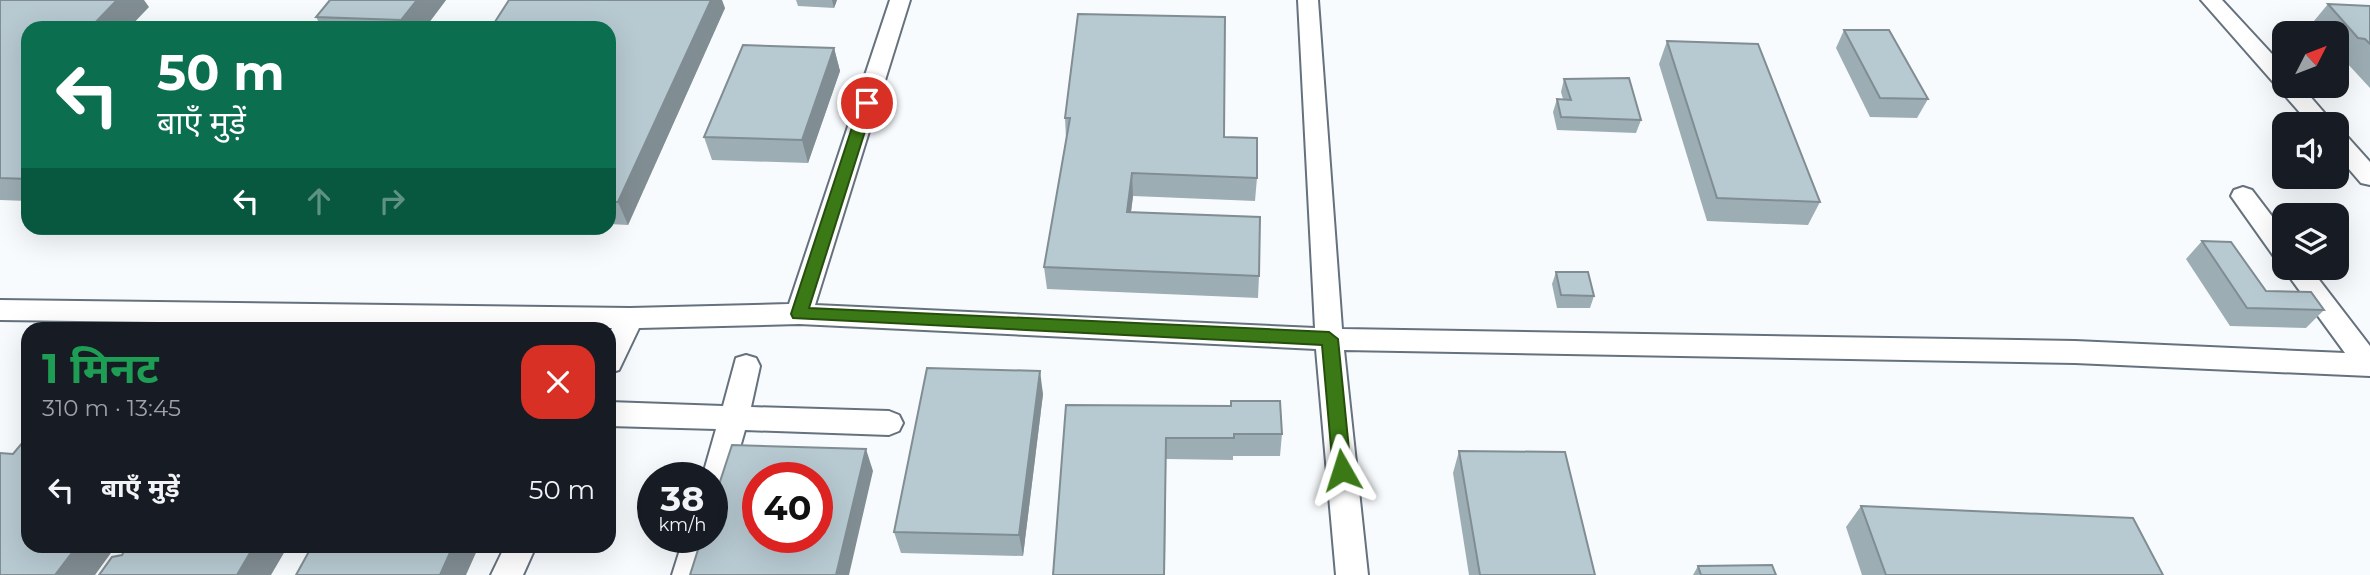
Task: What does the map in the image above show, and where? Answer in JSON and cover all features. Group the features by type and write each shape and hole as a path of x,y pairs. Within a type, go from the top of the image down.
{"street":[{"path":"799,314 901,0"},
{"path":"1308,0 1329,339 1352,575"},
{"path":"2211,0 2272,67"},
{"path":"2299,98 2312,112"},
{"path":"2362,158 2370,177"},
{"path":"2243,196 2272,235"},
{"path":"2305,280 2369,365"},
{"path":"0,310 295,321 450,322 799,314 1329,339 2075,352 2369,365"},
{"path":"616,347 630,318"},
{"path":"721,462 746,366"},
{"path":"616,414 889,423"},
{"path":"507,575 518,553"},
{"path":"688,575 694,553"}],"building":[{"path":"0,0 117,0 97,21 21,21 21,179 0,178"},
{"path":"330,0 417,0 401,20 316,17"},
{"path":"509,0 711,0 618,202 616,21 496,21"},
{"path":"2328,4 2370,6 2370,44 2365,39 2358,38 2349,28 2349,21 2343,21"},
{"path":"1078,14 1225,17 1224,137 1257,138 1257,178 1132,173 1127,212 1260,217 1259,276 1044,267 1070,118 1065,118"},
{"path":"1844,30 1889,30 1928,99 1880,98"},
{"path":"1667,41 1758,44 1820,202 1717,198"},
{"path":"743,45 834,48 802,140 704,137"},
{"path":"1629,78 1641,120 1561,117 1557,99 1571,100 1564,79"},
{"path":"2202,241 2231,242 2266,291 2311,292 2324,310 2247,308"},
{"path":"1556,272 1588,272 1594,296 1561,295"},
{"path":"927,368 1040,371 1019,535 894,532"},
{"path":"1231,401 1280,401 1282,434 1234,434 1234,438 1166,438 1164,575 1053,575 1066,405 1231,406"},
{"path":"21,444 21,553 72,553 55,575 0,575 0,453 13,454"},
{"path":"732,445 866,449 836,575 690,575 697,553 728,553 726,462"},
{"path":"1459,451 1565,452 1595,575 1480,575"},
{"path":"1861,506 2133,518 2163,575 1886,575"},
{"path":"250,553 237,575 99,575 112,557"},
{"path":"308,553 450,553 440,575 296,575"},
{"path":"1772,565 1776,575 1701,575 1698,566"}],"route":[{"path":"867,103 799,314 1329,339 1342,470"}]}
